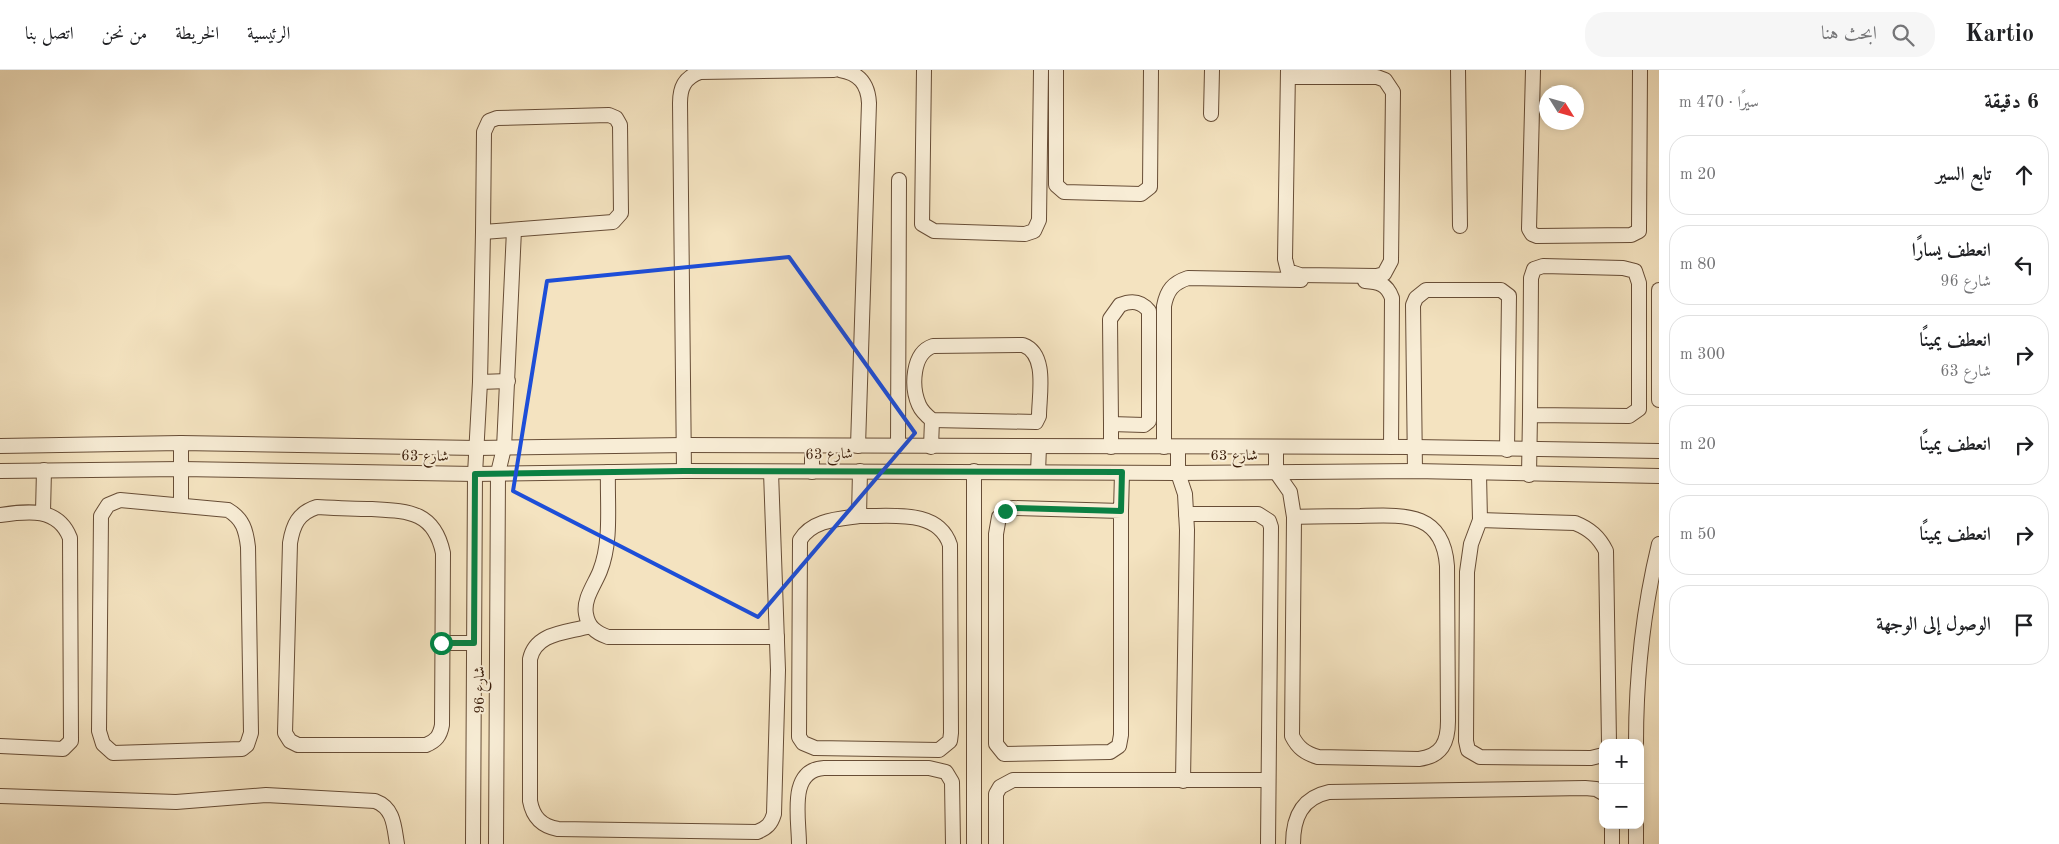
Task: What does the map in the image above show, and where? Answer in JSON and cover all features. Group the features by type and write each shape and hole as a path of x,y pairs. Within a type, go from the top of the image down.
{"lane":[{"path":"684,471 680,103 682,86 686,79 700,72 834,70"},
{"path":"840,70 858,77 869,93 858,446"},
{"path":"924,70 922,224 934,231 1025,234 1034,231 1039,220 1041,70"},
{"path":"1056,70 1056,185 1064,192 1142,194 1150,186 1151,70"},
{"path":"1211,114 1212,70"},
{"path":"1458,70 1460,226"},
{"path":"1533,70 1529,228 1532,234 1537,236 1634,234 1639,231 1640,70"},
{"path":"1288,73 1377,77 1390,85 1393,92 1391,261 1384,274 1377,276 1300,275 1288,271 1285,259 1288,73"},
{"name":"شارع 96","path":"473,844 475,474 480,382 484,132 489,121 497,118 609,115 616,118 620,125 621,214 619,219 613,222 514,230 504,448 498,474 496,844"},
{"path":"898,446 899,180"},
{"path":"483,232 514,230"},
{"path":"1529,475 1531,278 1534,269 1543,266 1629,268 1635,271 1639,283 1639,402 1635,414 1622,416 1530,415"},
{"path":"1183,780 1186,514 1185,494 1171,448 1164,306 1171,287 1188,278 1371,282 1385,286 1392,298 1391,447"},
{"path":"1415,471 1413,311 1416,298 1426,290 1500,290 1507,293 1510,300 1507,450"},
{"path":"1659,290 1659,400"},
{"path":"1111,424 1144,425 1150,420 1149,311 1144,305 1136,302 1120,305 1110,319 1111,447"},
{"path":"931,446 932,420 919,406 916,396 917,362 925,348 933,346 1023,345 1034,351 1039,362 1039,416 1036,422 932,420"},
{"path":"480,382 508,381"},
{"path":"1030,423 1038,472"},
{"path":"181,443 181,505"},
{"name":"شارع 63","path":"0,446 181,443 477,448 684,446 1414,447 1659,451"},
{"path":"812,447 812,472"},
{"path":"1276,448 1276,472 1290,492 1294,517 1292,736 1297,746 1306,753 1318,757 1420,759 1434,755 1445,744 1448,734 1447,566 1446,553 1442,541 1434,530 1412,517 1294,517"},
{"name":"شارع 63","path":"0,471 182,469 498,474 684,471 1178,473 1415,471 1478,474 1659,476"},
{"path":"43,512 44,470"},
{"path":"860,471 860,516"},
{"path":"974,471 974,844"},
{"path":"608,472 606,553 587,599 586,613 590,626 598,634 608,638 777,636"},
{"path":"590,626 542,639 532,651 530,659 530,801 536,817 549,827 749,832 757,832 766,828 772,822 774,814 777,636 771,472"},
{"path":"1121,511 1013,508 999,517 996,534 996,744 1004,754 1110,752 1119,746 1121,735 1122,472"},
{"path":"1478,474 1480,520 1472,544 1467,572 1466,741 1468,750 1475,756 1486,757 1591,758 1599,756"},
{"path":"120,500 181,505 228,510 238,516 244,525 248,547 251,739 247,745 235,750 113,753 103,744 100,732 101,516 108,505 120,500"},
{"path":"317,507 407,511 425,519 437,534 443,553 441,643 442,726 440,734 434,741 426,745 298,745 290,741 285,733 290,543 294,524 300,516 317,507"},
{"path":"0,515 43,512 60,522 70,538 71,740 63,749 0,746"},
{"path":"1186,514 1258,514 1269,521 1271,527 1268,844"},
{"path":"860,516 910,517 927,520 942,530 947,536 950,545 951,733 946,746 939,750 815,748 809,746 799,737 800,540 805,532 824,522 860,516"},
{"path":"1480,520 1575,523 1594,533 1601,541 1606,551 1609,739"},
{"path":"1636,739 1641,637 1648,589 1659,544"},
{"path":"441,643 474,643"},
{"path":"799,844 798,790 800,781 806,773 815,768 929,768 946,772 952,782 952,844"},
{"path":"996,844 995,802 1000,788 1006,783 1022,780 1268,780"},
{"path":"1293,844 1293,826 1298,814 1306,803 1317,795 1328,792 1585,788 1599,791"},
{"path":"0,796 176,802 266,795 375,801 387,808 391,814 397,844"},
{"path":"1612,829 1612,844"},
{"path":"1636,829 1636,844"}],"highlighted area":[{"path":"789,257 915,433 758,617 513,491 547,281"}],"route":[{"path":"441,643 474,643 475,474 684,471 1122,472 1121,511 1013,508 1005,511"}]}
